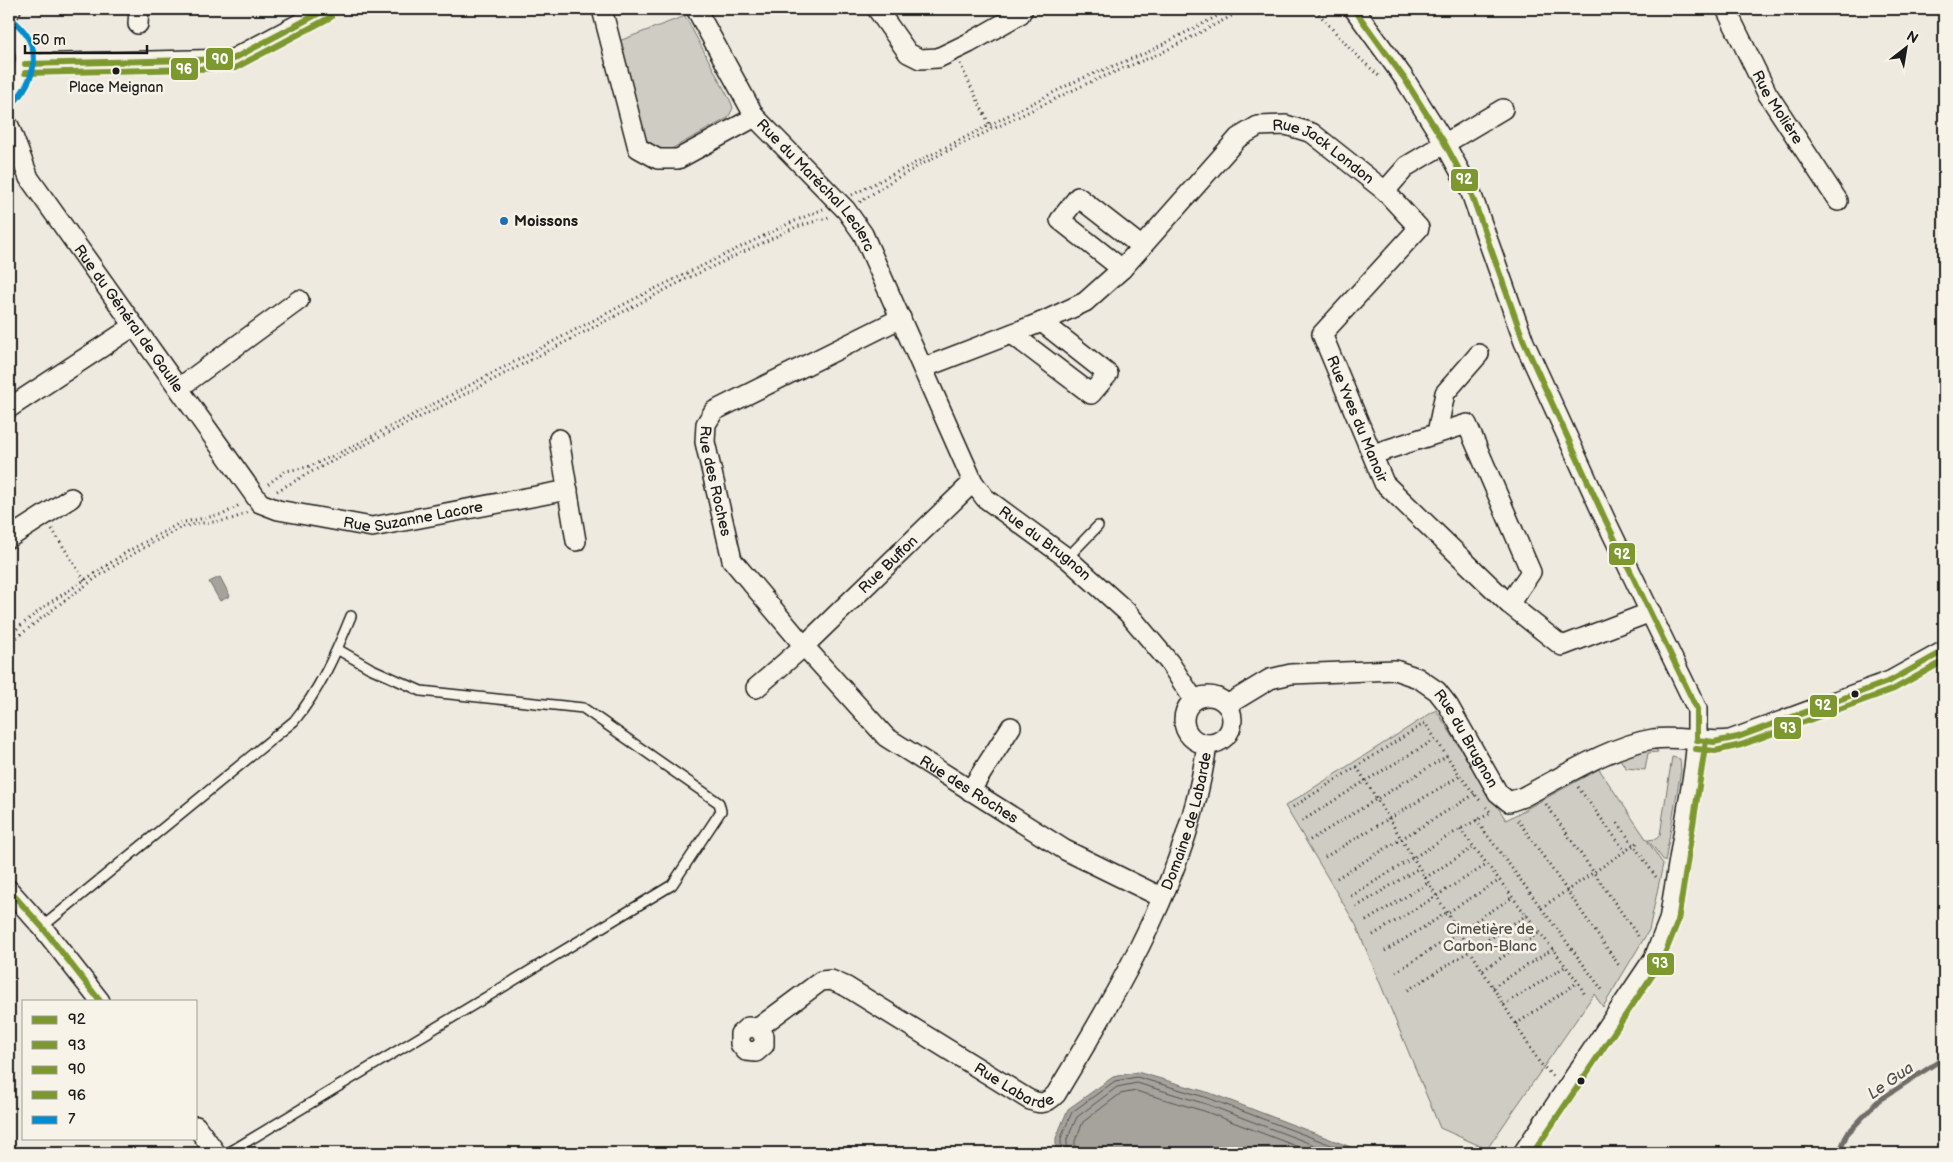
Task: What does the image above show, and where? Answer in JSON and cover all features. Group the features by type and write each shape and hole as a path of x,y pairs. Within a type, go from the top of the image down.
{"street":[{"path":"9,13 11,9"},
{"path":"26,64 232,59 327,9"},
{"path":"602,9 638,148 658,159 678,159 755,117"},
{"name":"Rue du Maréchal Leclerc","path":"696,9 755,117 840,205 863,234 923,368"},
{"path":"877,9 908,53 920,59 938,58 1020,14 1023,9"},
{"path":"1354,9 1404,78 1444,142 1470,190 1524,342 1605,520 1697,710 1697,740 1669,920 1654,958 1523,1153"},
{"name":"Rue Molière","path":"1726,9 1767,92 1838,201"},
{"path":"9,29 20,41 26,64 20,81 9,94"},
{"name":"Rue Jack London","path":"923,368 1042,322 1085,302 1122,269 1238,138 1258,126 1286,124 1312,133 1386,191 1407,166 1444,142 1503,109"},
{"name":"Rue du Général de Gaulle","path":"9,126 29,178 255,498"},
{"name":"Rue Yves du Manoir","path":"1386,191 1419,228 1322,334 1384,484 1509,604 1562,646 1651,612"},
{"path":"1122,269 1060,220 1078,197 1142,247"},
{"path":"179,388 299,300"},
{"name":"Rue des Roches","path":"901,318 714,411 706,424 705,442 732,560 804,646 886,737 1065,850 1161,897"},
{"path":"1012,334 1091,394 1108,374 1042,322"},
{"path":"9,408 134,326"},
{"path":"1436,433 1445,393 1480,354"},
{"name":"Rue du Brugnon","path":"923,368 973,482 985,498 1067,558 1127,612 1169,662 1194,700"},
{"path":"1373,454 1467,424 1531,572 1509,604"},
{"path":"560,439 576,541"},
{"name":"Rue Buffon","path":"804,646 973,482"},
{"name":"Rue Suzanne Lacore","path":"255,498 278,510 372,527 568,490"},
{"path":"11,533 71,498"},
{"path":"756,688 804,646"},
{"path":"1697,740 1714,742 1730,740 1890,681 1944,651"},
{"name":"Rue du Brugnon","path":"1227,705 1270,679 1291,674 1396,670 1418,678 1437,691 1448,706 1498,793 1509,802 1523,797 1611,752 1640,742 1656,739 1697,740"},
{"path":"1208,696 1222,700 1227,705 1232,720 1228,734 1215,743 1207,744 1193,739 1185,727 1185,712 1194,700 1208,696"},
{"path":"970,791 1011,727"},
{"name":"Domaine de Labarde","path":"1161,897 1181,852 1192,816 1207,744"},
{"path":"9,890 42,927 99,1000"},
{"name":"Rue Labarde","path":"761,1032 826,987 831,980 847,987 1028,1099 1039,1104 1047,1103 1056,1094 1105,1014 1150,926 1161,897"},
{"path":"198,1129 216,1153"}],"lane":[{"path":"1067,558 1098,526"},
{"path":"42,927 294,721 304,709 337,649 351,616"},
{"path":"228,1153 672,885 721,811 719,803 583,708 420,691 370,668 337,649"}],"path":[{"path":"9,644 86,581 130,550 180,523 224,514 255,498 281,488 480,387 684,280 796,227 824,220 840,205 1078,80 1146,54 1231,9"},
{"path":"9,635 45,606 178,529 194,524 225,522 243,514 255,498 286,471 308,467 344,450 640,296 788,224 840,205 1088,82 1162,53 1241,11 1254,9"},
{"path":"1310,9 1318,13 1353,52 1381,78"},
{"path":"953,50 992,130"},
{"path":"43,516 86,581"},
{"path":"1293,806 1425,723 1460,776 1490,813 1460,829 1351,896"},
{"path":"1302,821 1436,739"},
{"path":"1310,840 1447,756"},
{"path":"1357,767 1544,1070 1566,1088"},
{"path":"1326,857 1460,776"},
{"path":"1578,787 1625,852"},
{"path":"1337,878 1475,794"},
{"path":"1546,804 1638,936"},
{"path":"1476,820 1603,991"},
{"path":"1518,820 1620,967"},
{"path":"1618,822 1656,876"},
{"path":"1460,829 1566,966 1585,994"},
{"path":"1541,908 1640,841"},
{"path":"1426,878 1474,847"},
{"path":"1373,935 1488,864"},
{"path":"1356,907 1420,868"},
{"path":"1384,952 1500,880"},
{"path":"1366,921 1428,883"},
{"path":"1396,972 1513,897"},
{"path":"1408,990 1527,915"},
{"path":"1483,970 1540,932"},
{"path":"1493,987 1552,949"},
{"path":"1504,1004 1566,966"},
{"path":"1516,1024 1578,982"}],"green space":[{"path":"685,16 733,108 728,118 671,149 664,150 656,148 646,139 642,130 619,41"},
{"name":"Cimetière de Carbon-Blanc","path":"1436,710 1506,820 1599,769 1663,864 1649,930 1603,1007 1594,994 1487,1149 1440,1128 1356,925 1285,806"},
{"path":"1656,749 1658,752 1648,753 1645,770 1626,768 1619,758 1643,750"},
{"path":"1672,757 1680,759 1681,770 1665,862 1648,840 1656,839 1660,835"}],"water":[{"path":"220,577 230,596 220,601 209,582"},
{"path":"1137,1072 1210,1093 1366,1153 1056,1153 1056,1138 1068,1109 1113,1077"}],"waterway":[{"name":"Le Gua","path":"1839,1153 1847,1134 1878,1101 1944,1058"}],"transit line":[{"name":"90","path":"25,64 233,59 327,9"},
{"name":"92","path":"1354,9 1404,78 1444,142 1470,190 1524,342 1605,519 1697,709 1697,740"},
{"name":"96","path":"25,73 235,68 331,17"},
{"name":"7","path":"15,22 30,41 34,60 29,80 16,100"},
{"name":"92","path":"1697,740 1714,742 1738,737 1890,681 1944,651"},
{"name":"93","path":"1696,749 1715,751 1741,745 1894,689 1944,661"},
{"name":"93","path":"1533,1153 1662,961 1678,921 1706,741"},
{"name":"90","path":"9,890 42,927 99,1000"}],"place":[{"name":"Place Meignan","path":"116,71"},
{"name":"Moissons","path":"504,221"}]}
